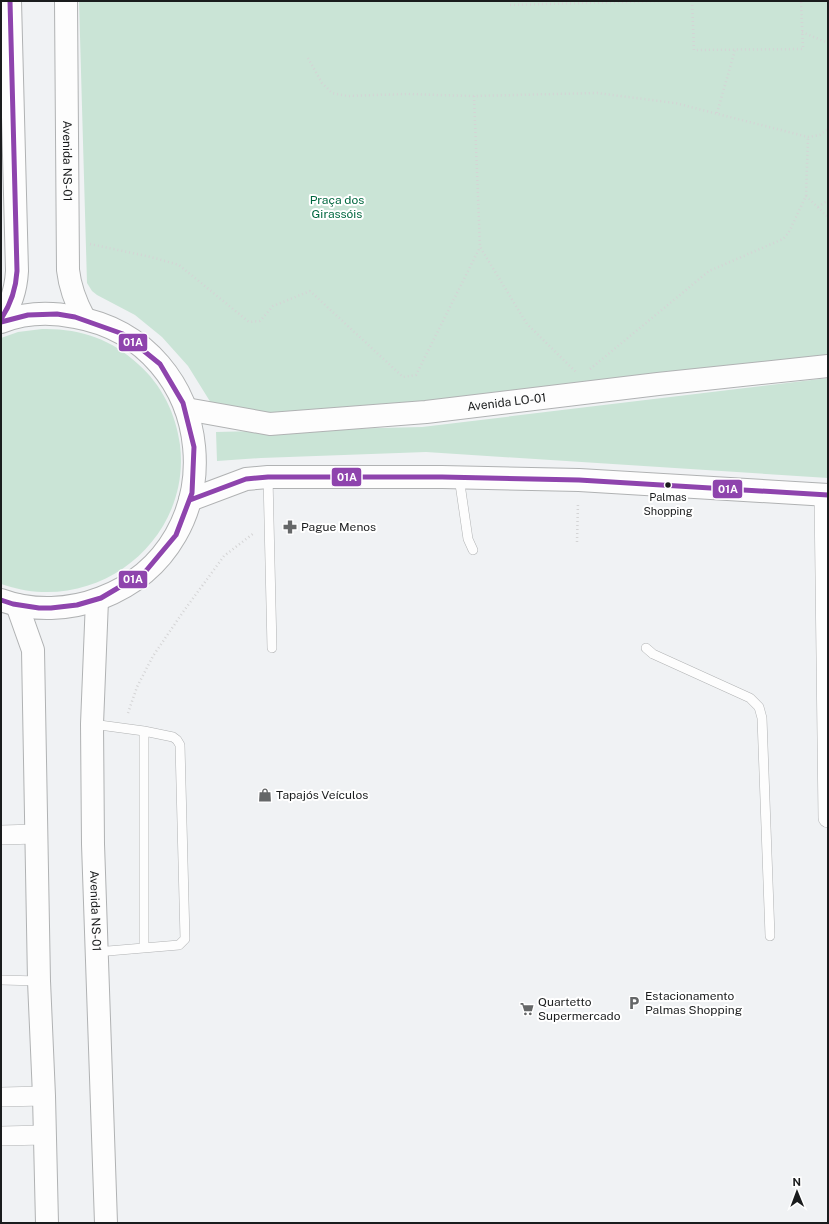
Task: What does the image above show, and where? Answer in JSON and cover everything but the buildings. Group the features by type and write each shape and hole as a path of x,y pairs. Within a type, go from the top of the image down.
{"main road":[{"path":"1,318 10,305 13,297 16,277 6,62 10,1"},
{"name":"Avenida NS-01","path":"66,1 69,282 84,318"},
{"path":"1,322 19,317 41,314 63,315 84,318 100,323 124,335 146,351 158,363 171,380 186,409 193,435 196,457 195,479 190,500 178,530 156,562 131,583 97,600 58,608 37,608 9,602"},
{"name":"Avenida LO-01","path":"186,409 270,424 426,412 581,385 828,366"},
{"path":"190,500 246,479 268,477 459,477 579,480 826,495"},
{"name":"Avenida NS-01","path":"97,600 92,724 93,844 106,1223"},
{"path":"9,602 33,650 39,981 47,1223"}],"street":[{"path":"826,495 828,818"},
{"path":"1,835 37,834"},
{"path":"1,1096 44,1096"},
{"path":"1,1136 45,1135"}],"lane":[{"path":"268,477 272,648"},
{"path":"459,477 468,539 473,550"},
{"path":"646,648 653,654 750,698 759,707 762,718 770,936"},
{"path":"92,724 144,730 173,737 178,740 180,745 185,939 179,945 96,952"},
{"path":"144,730 144,947"},
{"path":"1,980 39,981"}],"path":[{"path":"510,4 660,1"},
{"path":"692,1 694,50 803,49 801,1"},
{"path":"802,32 828,43"},
{"path":"717,114 735,50"},
{"path":"308,58 322,83 332,93 347,96 405,94 474,96 597,93 675,103 808,137 820,135 828,128"},
{"path":"68,239 151,257 179,265 249,322 260,321 273,306 310,291 403,377 416,375 480,247 474,96"},
{"path":"480,247 527,324 581,385 709,271 783,239 789,232 806,196 808,137"},
{"path":"806,196 828,217"},
{"path":"818,207 828,200"},
{"path":"577,542 579,480"},
{"path":"122,728 137,687 153,656 183,612 224,556 269,522"}],"green space":[{"name":"Praça dos Girassóis","path":"79,1 828,1 828,357 347,412 237,414 211,403 188,366 162,337 135,315 97,295 92,291 87,283"},
{"path":"42,329 69,331 94,337 128,355 147,372 161,391 175,422 180,445 180,475 174,503 162,528 145,550 123,568 99,582 71,590 37,592 26,591 1,584 1,338 18,332"},
{"path":"828,378 828,478 426,452 217,461 216,432 422,427"}],"transit line":[{"name":"01A","path":"1,319 8,308 17,271 10,1"},
{"name":"01A","path":"1,322 28,315 57,314 75,317 123,334 160,364 183,403 194,447 192,493 176,535 145,572 101,598 77,605 39,608 13,604 1,600"},
{"name":"01A","path":"190,500 246,479 268,477 442,477 579,480 828,495"}],"place":[{"name":"Palmas Shopping","path":"668,485"},
{"name":"Pague Menos","path":"290,527"},
{"name":"Tapajós Veículos","path":"265,795"},
{"name":"Estacionamento Palmas Shopping","path":"634,1003"},
{"name":"Quartetto Supermercado","path":"527,1009"}]}
